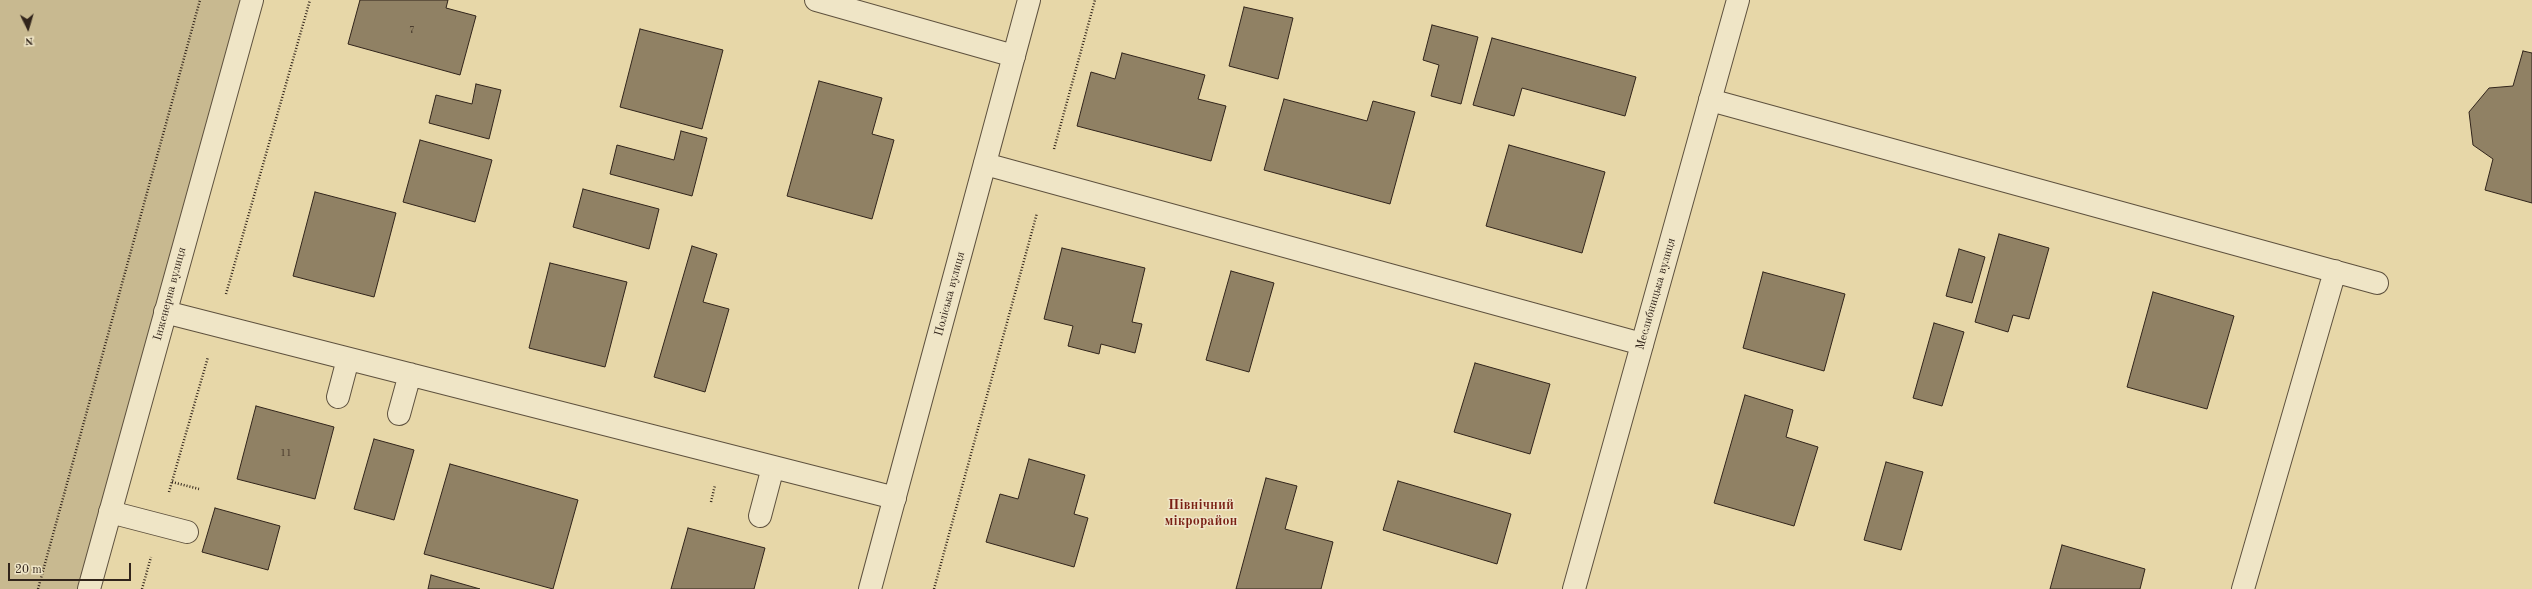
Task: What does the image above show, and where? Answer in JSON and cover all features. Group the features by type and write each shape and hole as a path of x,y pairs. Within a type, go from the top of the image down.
{"street":[{"name":"Інженерна вулиця","path":"89,589 252,0"},
{"path":"816,0 1014,56"},
{"name":"Поліська вулиця","path":"870,589 1030,0"},
{"name":"Меслибницька вулиця","path":"1574,589 1738,0"},
{"path":"1710,100 2377,282"},
{"path":"985,164 1642,344"},
{"path":"2244,589 2335,271"},
{"path":"165,312 895,498"},
{"path":"338,397 348,359"},
{"path":"399,414 410,374"},
{"path":"760,516 773,467"},
{"path":"110,512 187,532"}],"path":[{"path":"38,589 200,0"},
{"path":"934,589 1095,0"},
{"path":"172,482 199,490"}],"shaded area":[{"path":"0,0 252,0 89,589 0,589"}],"building":[{"path":"360,0 448,0 446,8 476,16 460,75 348,44"},
{"path":"1244,7 1293,18 1278,79 1229,66"},
{"path":"1432,25 1478,37 1461,104 1431,96 1439,65 1423,60"},
{"path":"640,29 723,50 702,129 620,107"},
{"path":"1492,38 1636,77 1625,116 1522,88 1514,116 1473,105"},
{"path":"2523,51 2532,53 2532,203 2485,190 2493,159 2473,145 2469,112 2489,88 2513,86"},
{"path":"1122,53 1205,75 1198,99 1226,106 1211,161 1077,126 1091,72 1115,79"},
{"path":"819,81 882,98 872,134 894,140 872,219 787,196"},
{"path":"476,84 501,90 489,139 429,123 436,95 472,104"},
{"path":"1284,99 1367,121 1373,101 1415,112 1390,204 1264,170"},
{"path":"681,131 707,138 692,196 610,174 617,145 674,160"},
{"path":"420,140 492,160 475,222 403,202"},
{"path":"1509,145 1605,172 1582,253 1486,226"},
{"path":"583,189 659,209 649,249 573,227"},
{"path":"315,192 396,213 374,297 293,276"},
{"path":"1999,234 2049,248 2029,319 2013,315 2008,332 1975,322"},
{"path":"692,246 717,254 703,302 729,309 705,392 654,377"},
{"path":"1062,248 1145,268 1132,322 1142,324 1135,353 1101,344 1099,354 1068,346 1073,326 1044,319"},
{"path":"1959,249 1985,257 1972,303 1946,296"},
{"path":"550,263 627,282 605,367 529,348"},
{"path":"1231,271 1274,283 1249,372 1206,360"},
{"path":"1763,272 1845,294 1824,371 1743,348"},
{"path":"2153,292 2234,316 2207,409 2127,387"},
{"path":"1934,323 1964,332 1942,406 1913,398"},
{"path":"1475,363 1550,384 1530,454 1454,432"},
{"path":"1745,395 1793,410 1786,437 1818,447 1794,526 1714,503"},
{"path":"256,406 334,427 315,499 237,479"},
{"path":"374,439 414,450 394,520 354,509"},
{"path":"1029,459 1085,475 1074,514 1088,518 1074,567 986,542 1000,494 1018,499"},
{"path":"1886,462 1923,472 1901,550 1864,540"},
{"path":"450,464 578,500 553,589 424,554"},
{"path":"1266,478 1297,486 1285,529 1333,542 1321,589 1236,589"},
{"path":"1398,481 1511,514 1497,564 1383,530"},
{"path":"215,508 280,526 268,570 202,552"},
{"path":"688,528 765,548 754,589 671,589"},
{"path":"2062,545 2145,569 2140,589 2050,589"},
{"path":"431,575 480,589 428,589"}],"district":[{"name":"Північний мікрорайон","path":"1201,514"}]}
